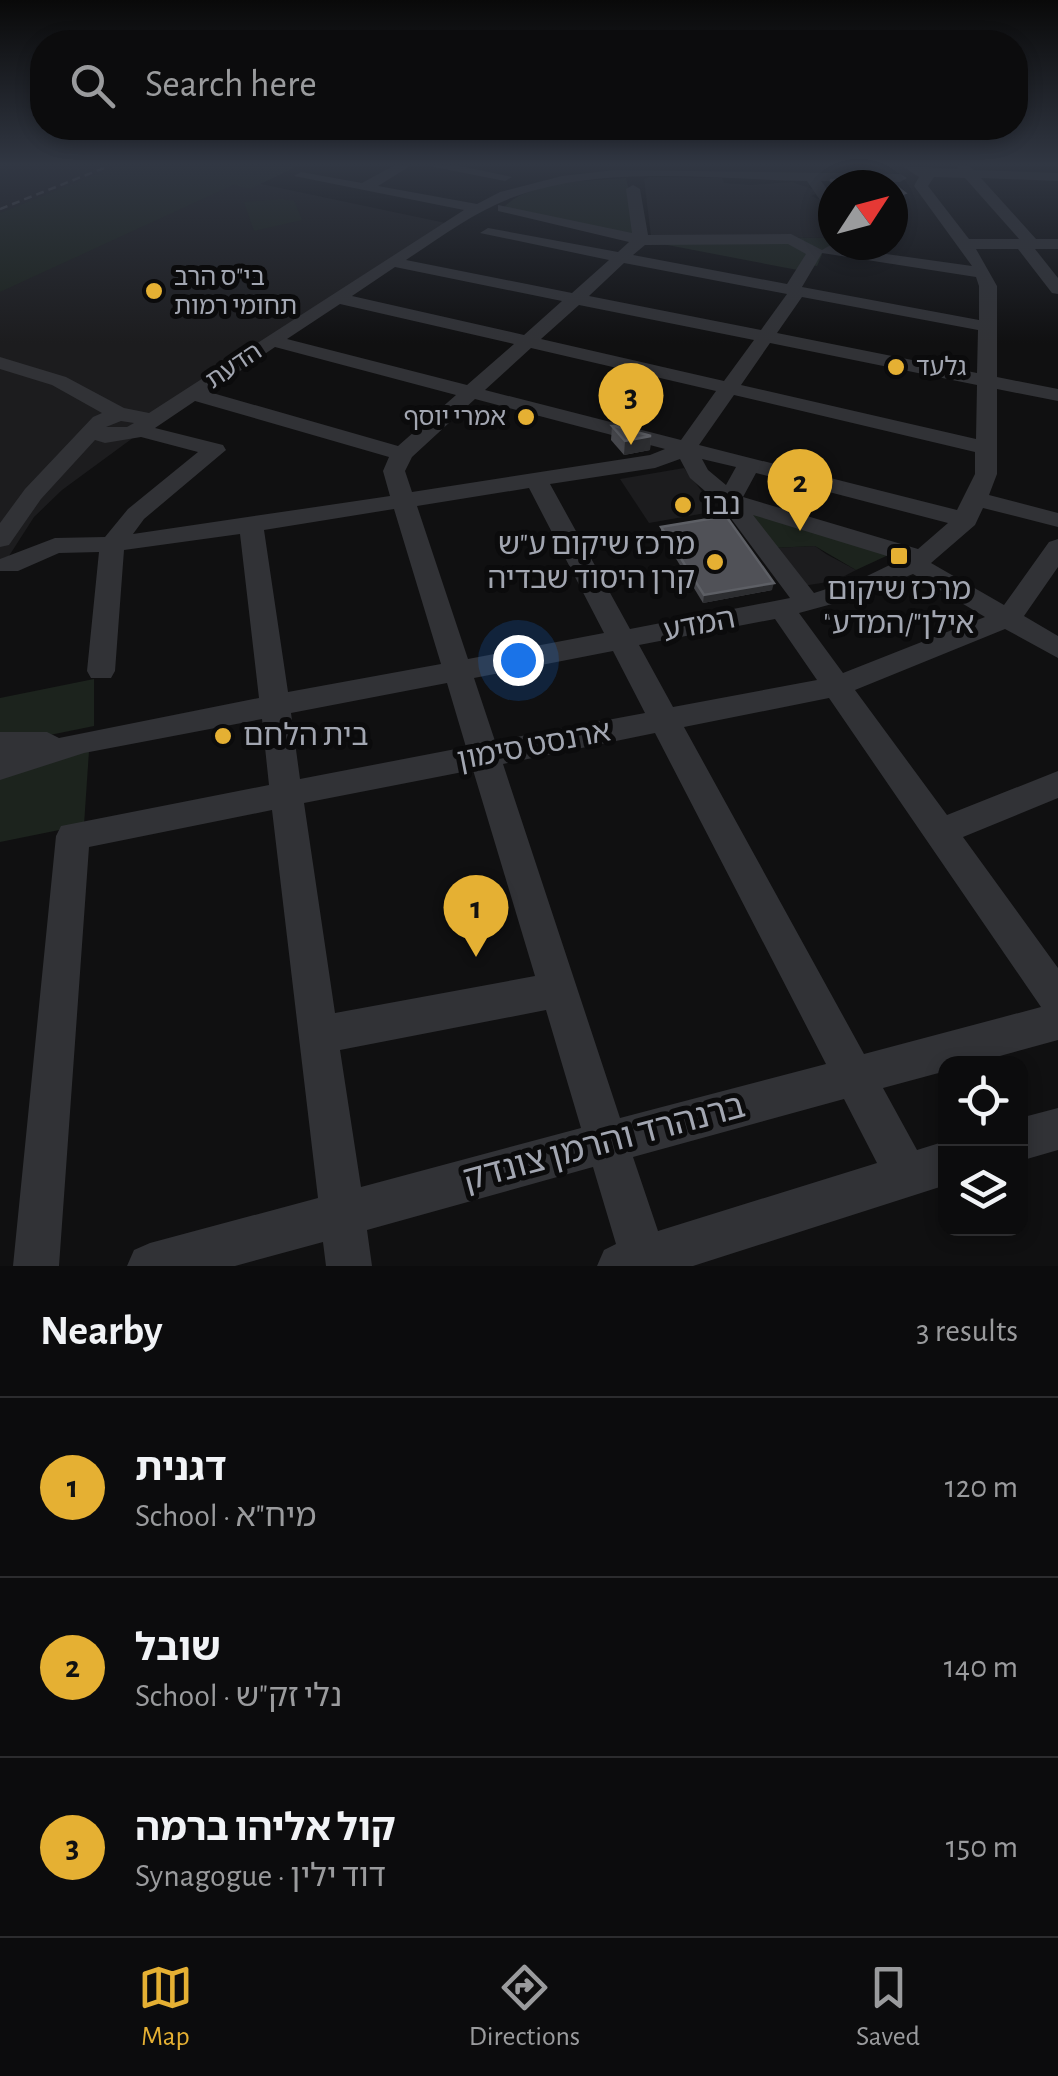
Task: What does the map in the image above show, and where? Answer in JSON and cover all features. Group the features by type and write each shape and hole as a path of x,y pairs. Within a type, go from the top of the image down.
{"street":[{"name":"הדעת","path":"0,540 33,494 117,421 190,395 449,225"},
{"path":"574,225 640,241 791,239 818,244"},
{"path":"638,225 640,241"},
{"path":"950,225 984,273 990,303 988,448 972,510"},
{"path":"1011,225 1058,289"},
{"path":"488,232 988,327"},
{"path":"537,480 853,1076 926,1169 632,1262 606,1142 394,471 402,454 640,241"},
{"path":"964,244 1058,244"},
{"path":"29,530 36,541 55,546 112,544 654,462 686,448 818,256"},
{"path":"876,260 984,273"},
{"path":"392,262 1058,395"},
{"path":"338,298 988,448"},
{"path":"272,341 884,499 1058,520"},
{"path":"1,363 59,380 117,421 215,450 136,514 112,544 101,670"},
{"path":"190,395 402,454"},
{"name":"הדעת","path":"5,576 29,530 117,421"},
{"path":"604,425 598,432 621,467"},
{"path":"686,448 698,474 728,500 795,606 838,686 1058,999"},
{"path":"728,500 749,464"},
{"path":"728,500 917,561 1058,648"},
{"name":"המדע","path":"0,768 83,742 795,606 917,561 943,544 972,510"},
{"path":"250,525 349,1266"},
{"path":"5,576 55,546"},
{"path":"1003,617 1058,547"},
{"name":"ארנסט סימון","path":"36,1266 73,836 838,686 1003,617"},
{"name":"המדע","path":"0,744 83,742"},
{"path":"942,832 1058,784"},
{"path":"318,1035 562,1006"},
{"name":"ברנהרד והרמן צונדק","path":"150,1266 1058,1020"},
{"path":"1028,1138 1058,1129"}],"shaded area":[{"path":"0,225 455,225 156,421 62,490 34,517 0,570"},
{"path":"0,225 146,225 0,292"},
{"path":"252,225 280,225 254,231"},
{"path":"577,225 637,225 641,240"},
{"path":"650,225 818,225 818,238 651,236"},
{"path":"665,236 818,238 820,260 817,266 807,264 803,271 657,243"},
{"path":"684,468 717,511 649,523 620,479"},
{"path":"729,500 897,551 856,570 815,546 771,548"},
{"path":"815,546 856,570 835,581 802,586 771,548"},
{"path":"94,679 94,726 30,739 0,737 0,698"},
{"path":"89,751 84,825 0,842 0,775"}],"building":[{"path":"615,426 651,436 625,441"},
{"name":"מרכז שיקום ע\"ש קרן היסוד שבדיה","path":"726,516 774,583 704,595 661,527"}],"place":[{"name":"בי\"ס הרב תחומי רמות","path":"154,291"},
{"name":"גלעד","path":"896,367"},
{"name":"אמרי יוסף","path":"526,417"},
{"name":"קול אליהו ברמה","path":"631,445"},
{"name":"נבו","path":"683,505"},
{"name":"שובל","path":"800,531"},
{"name":"מרכז שיקום \"אילן\"/המדע","path":"899,556"},
{"name":"מרכז שיקום ע\"ש קרן היסוד שבדיה","path":"715,562"},
{"name":"בית הלחם","path":"223,736"},
{"name":"דגנית","path":"476,957"}]}
